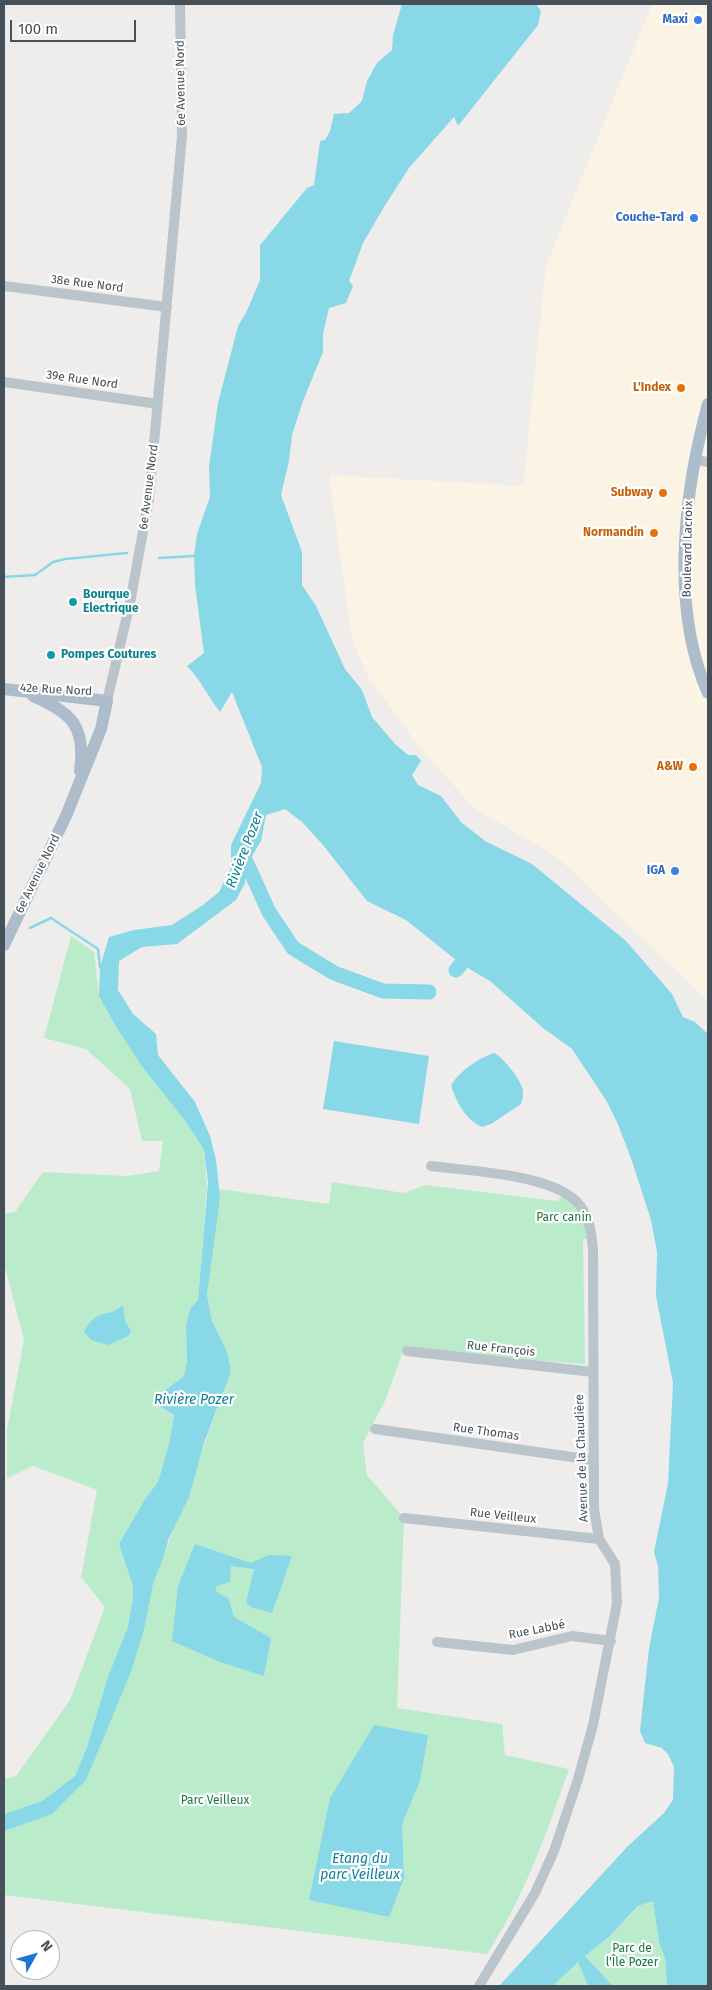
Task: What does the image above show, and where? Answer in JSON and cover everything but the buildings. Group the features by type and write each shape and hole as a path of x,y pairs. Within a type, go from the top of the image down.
{"main road":[{"name":"Boulevard Lacroix","path":"708,404 702,461 686,517 686,600 692,638 703,682 708,693"},
{"name":"42e Rue Nord","path":"4,689 108,697"},
{"name":"42e Rue Nord","path":"4,689 30,694 54,705 70,718 77,730 81,743 82,759 77,789"},
{"name":"6e Avenue Nord","path":"4,945 66,816 101,729 108,697"}],"street":[{"name":"6e Avenue Nord","path":"108,697 130,603 150,488 182,136 180,4"},
{"name":"38e Rue Nord","path":"4,286 167,307"},
{"name":"39e Rue Nord","path":"4,382 158,404"},
{"name":"Avenue de la Chaudière","path":"431,1166 545,1183 566,1193 576,1202 591,1229 593,1251 594,1509 599,1539 615,1564 617,1603 611,1641 593,1725 578,1779 554,1851 535,1893 479,1986"},
{"name":"Rue François","path":"407,1351 593,1372"},
{"name":"Rue Thomas","path":"376,1429 593,1460"},
{"name":"Rue Veilleux","path":"404,1518 599,1539"},
{"name":"Rue Labbé","path":"437,1642 513,1650 572,1636 611,1641"}],"shaded area":[{"path":"652,4 708,4 708,1001 557,857 474,808 418,745 369,678 352,640 329,475 523,486 546,266"}],"green space":[{"path":"71,936 94,952 99,996 204,1150 207,1185 198,1300 190,1309 186,1325 187,1361 184,1376 160,1394 157,1406 174,1415 169,1444 158,1482 145,1499 119,1544 133,1586 128,1627 87,1747 75,1776 42,1801 4,1814 4,1779 16,1776 70,1700 105,1607 81,1577 97,1490 33,1466 7,1478 7,1430 24,1340 4,1263 4,1214 15,1212 43,1172 127,1176 159,1171 163,1141 142,1141 130,1089 86,1049 44,1038"},
{"path":"332,1182 404,1193 425,1185 557,1201 566,1193 577,1202 592,1239 583,1239 585,1364 403,1351 385,1401 363,1443 367,1475 404,1518 397,1708 502,1724 505,1755 569,1769 524,1887 487,1954 4,1895 4,1831 86,1780 153,1584 231,1372 212,1321 207,1295 219,1189 329,1204"},
{"name":"Parc de l'Île Pozer","path":"653,1900 659,1942 665,1958 667,1986 613,1986 585,1956 610,1936 639,1906"},
{"name":"Parc de l'Île Pozer","path":"578,1962 588,1986 553,1986"}],"water":[{"name":"Rivière Pozer","path":"402,4 536,4 541,11 538,25 458,126 454,117 409,168 363,243 349,281 353,286 346,303 329,308 323,334 323,352 303,401 292,435 289,461 281,495 302,552 302,585 316,606 345,669 362,690 372,717 395,744 408,755 416,755 421,761 412,775 418,785 441,796 461,822 485,841 532,864 626,941 672,994 683,1017 695,1022 708,1034 708,1986 667,1986 665,1958 659,1942 653,1901 638,1906 610,1936 585,1956 613,1986 588,1986 578,1962 553,1986 499,1986 627,1847 664,1813 673,1800 674,1767 668,1754 662,1748 645,1743 640,1731 649,1648 659,1598 658,1566 654,1552 668,1483 673,1383 656,1296 657,1252 651,1220 632,1161 606,1100 572,1049 543,1028 490,981 461,964 406,920 367,901 323,845 302,822 285,809 266,815 261,841 248,863 245,883 236,900 177,944 142,947 119,961 118,990 133,1014 156,1034 158,1055 195,1102 210,1136 216,1160 220,1198 207,1295 212,1321 227,1352 231,1372 204,1443 189,1497 169,1538 153,1584 144,1629 131,1672 86,1780 52,1814 4,1831 4,1814 42,1801 75,1776 87,1747 108,1677 128,1627 133,1596 133,1586 119,1544 145,1499 158,1482 169,1444 174,1415 157,1405 160,1394 184,1376 187,1361 186,1325 190,1309 198,1300 208,1182 204,1150 186,1122 141,1065 99,996 100,967 109,937 134,930 172,925 219,892 231,868 231,845 261,783 262,767 232,692 220,712 187,666 204,653 195,585 194,556 197,534 210,497 209,467 218,403 238,326 246,313 260,280 260,245 307,188 314,185 320,141 325,140 330,131 334,114 349,113 362,101 367,81 377,63 392,50 393,35"},
{"path":"334,1041 429,1056 419,1124 323,1109"},
{"path":"494,1053 506,1063 518,1078 523,1089 523,1098 521,1104 491,1124 482,1127 471,1120 462,1110 451,1085 470,1066"},
{"path":"123,1305 125,1321 131,1331 128,1336 108,1345 91,1340 84,1332 89,1324 98,1316 112,1312"},
{"path":"195,1544 251,1563 269,1555 292,1556 272,1613 251,1607 246,1602 254,1569 231,1566 230,1582 217,1586 215,1591 228,1598 234,1617 271,1638 264,1676 220,1662 172,1641 178,1586"},
{"name":"Etang du parc Veilleux","path":"374,1725 428,1735 420,1781 402,1824 404,1878 389,1917 309,1900 330,1798"}],"waterway":[{"path":"4,577 35,575 53,562 65,559 127,553"},
{"path":"159,558 194,556"},
{"name":"Rivière Pozer","path":"243,855 269,912 293,948 334,973 383,991 429,992"},
{"path":"30,928 51,918 98,949 100,967"},
{"path":"456,970 461,964"}],"place":[{"name":"Maxi","path":"698,20"},
{"name":"Couche-Tard","path":"694,218"},
{"name":"L'Index","path":"681,388"},
{"name":"Subway","path":"663,493"},
{"name":"Normandin","path":"654,533"},
{"name":"Bourque Electrique","path":"73,602"},
{"name":"Pompes Coutures","path":"51,655"},
{"name":"A&W","path":"693,767"},
{"name":"IGA","path":"675,871"}],"park label":[{"name":"Parc canin","path":"564,1218"},
{"name":"Parc Veilleux","path":"215,1801"}]}
